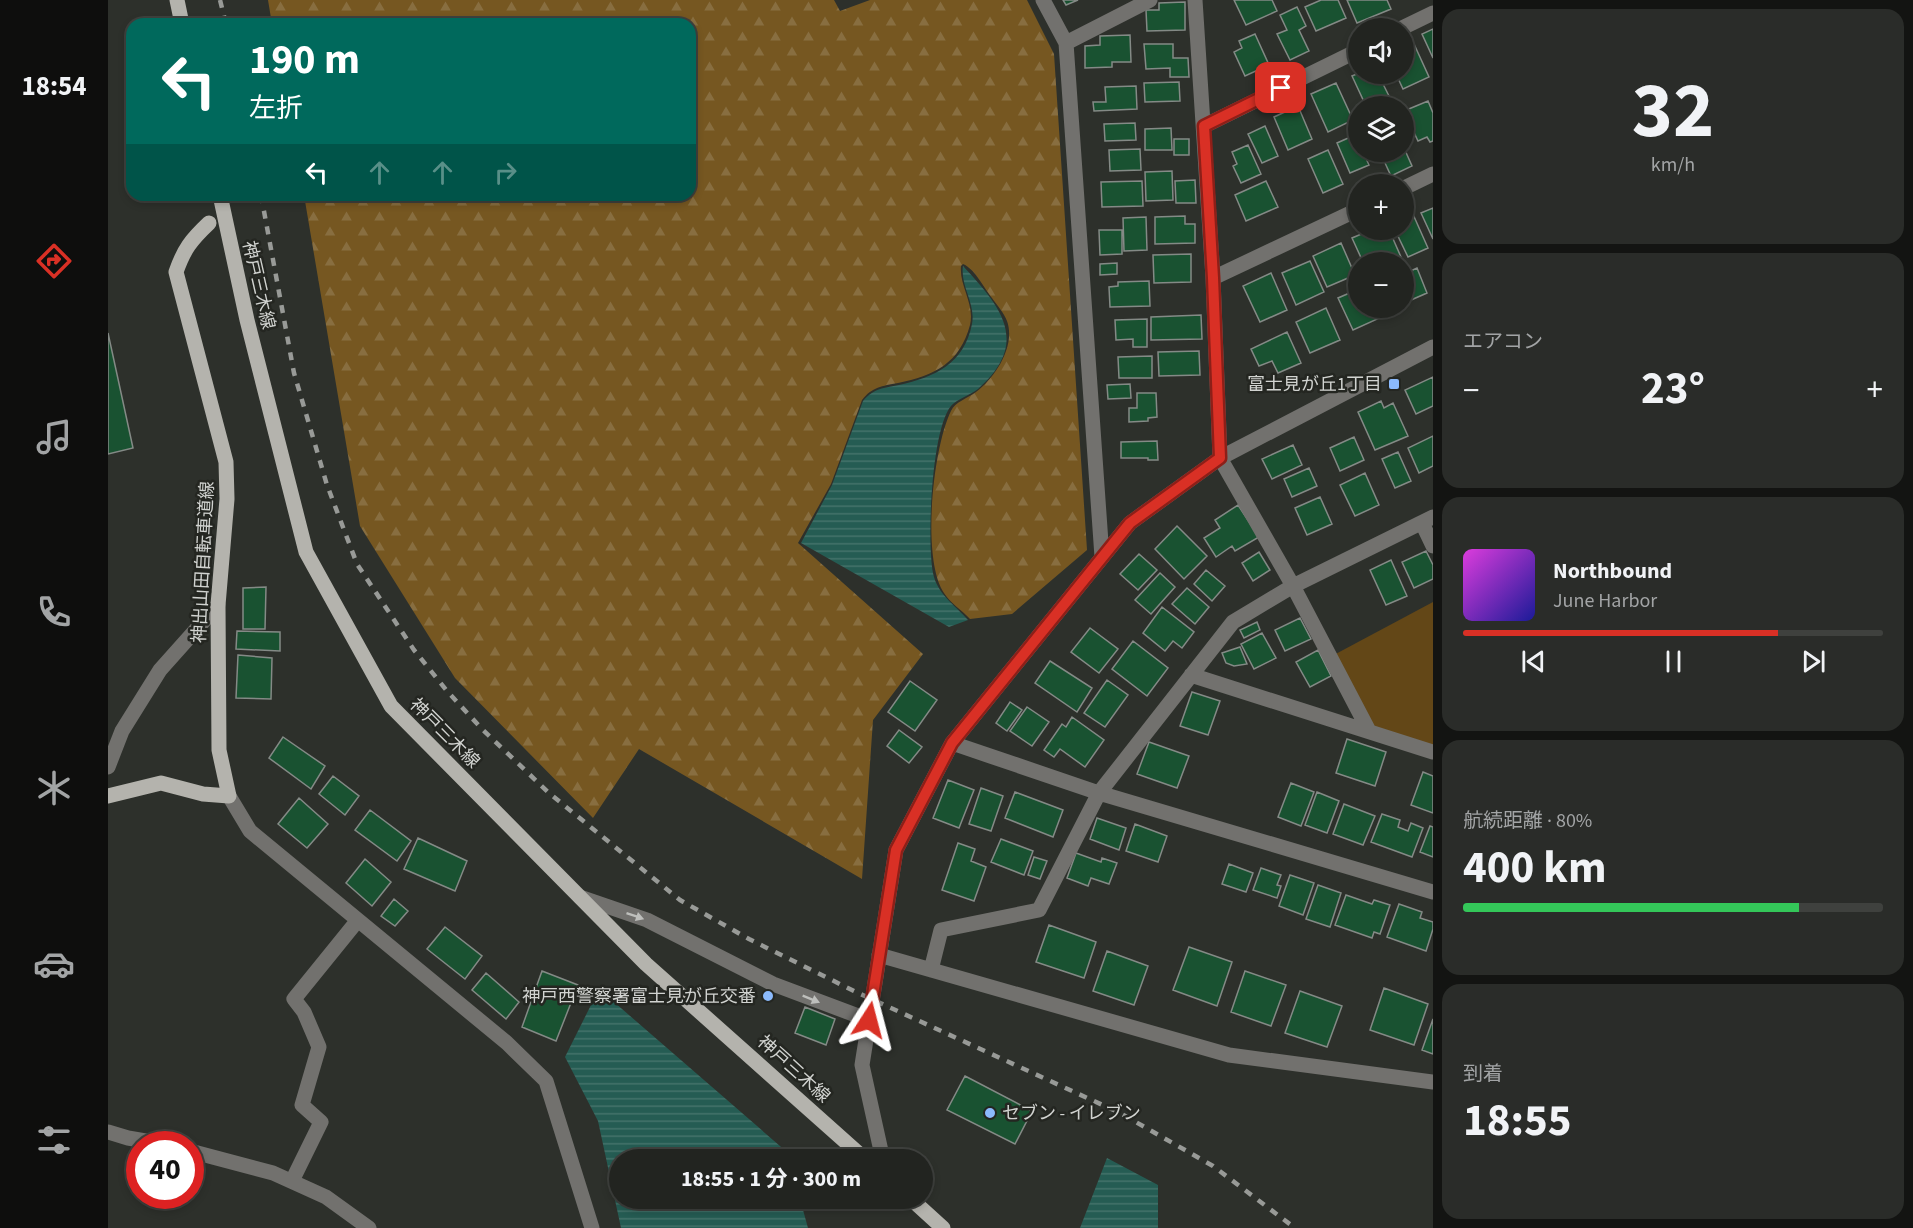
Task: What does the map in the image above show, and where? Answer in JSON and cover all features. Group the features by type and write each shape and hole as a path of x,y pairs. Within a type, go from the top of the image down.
{"main road":[{"path":"177,0 181,18"},
{"name":"神戸三木線","path":"221,201 247,320 306,552 391,706 646,964 854,1149"},
{"name":"神出山田自転車道線","path":"209,223 182,253 176,272 226,462 226,499 218,605 219,750 229,796"},
{"path":"108,796 160,783 203,794 229,796"},
{"path":"922,1209 943,1228"}],"street":[{"path":"1043,0 1066,43 1102,557"},
{"path":"1066,43 1150,0"},
{"path":"1195,0 1213,278 1220,458 1293,586 1369,731"},
{"path":"1414,22 1433,13"},
{"path":"1204,126 1348,55"},
{"path":"1414,183 1433,174"},
{"path":"209,223 223,212"},
{"path":"1213,278 1348,214"},
{"path":"881,1149 862,1065 896,850 952,743 1130,523 1220,458 1433,347"},
{"path":"931,970 941,930 1039,910 1099,793 1233,622 1293,586 1427,520 1433,546"},
{"path":"108,767 122,731 160,670 218,605"},
{"path":"1191,675 1433,752"},
{"path":"952,743 1099,793 1433,892"},
{"path":"229,796 250,831 507,1042 546,1081 592,1228"},
{"path":"580,897 647,920 773,984 869,1020"},
{"path":"292,1182 321,1122 302,1105 319,1047 304,1012 294,999 358,920"},
{"path":"879,955 1229,1055 1433,1082"},
{"path":"108,1132 126,1137"},
{"path":"204,1155 273,1173 326,1197 364,1227"}],"shaded area":[{"path":"1433,602 1433,752 1369,731 1330,657"}],"green space":[{"path":"268,0 834,0 840,11 870,0 1027,0 1054,54 1087,550 1012,614 970,619 947,597 937,577 931,530 932,503 939,450 945,428 953,408 983,386 997,370 1009,341 1009,331 1004,315 975,274 963,264 961,266 962,281 971,317 966,338 960,349 944,366 934,372 878,388 862,400 831,484 798,543 923,654 873,720 862,879 639,749 593,818 455,678 360,526 305,201 696,201 696,18 271,18"}],"water":[{"path":"963,266 989,296 998,311 1005,325 1007,340 1003,356 994,372 978,389 951,406 944,419 939,438 932,487 930,538 933,573 942,593 968,620 949,627 801,543 832,485 863,401 879,389 912,382 936,373 955,359 962,349 968,338 973,316 964,281"},
{"path":"599,989 783,1149 609,1149 609,1172 598,1121 565,1057"},
{"path":"1107,1158 1158,1185 1158,1228 1080,1228"},
{"path":"617,1209 803,1209 808,1228 621,1228"}],"building":[{"path":"1063,0 1078,0 1066,5"},
{"path":"1234,0 1272,0 1277,11 1246,25"},
{"path":"1321,0 1338,0 1346,18 1316,31 1305,7"},
{"path":"1347,0 1387,0 1391,9 1369,18 1355,18"},
{"path":"1185,2 1185,30 1147,31 1146,10 1159,10 1159,3"},
{"path":"1297,7 1306,26 1299,30 1309,51 1290,60 1277,34 1287,30 1280,15"},
{"path":"1433,29 1433,58 1422,34"},
{"path":"1255,34 1269,65 1245,76 1234,52 1242,48 1239,41"},
{"path":"1130,35 1131,62 1112,62 1112,67 1085,68 1085,46 1100,45 1100,36"},
{"path":"1144,44 1173,44 1173,58 1188,58 1189,77 1170,77 1170,68 1146,69"},
{"path":"1414,44 1429,77 1414,84"},
{"path":"1179,82 1180,101 1145,102 1144,83"},
{"path":"1336,83 1348,109 1348,122 1328,132 1311,94"},
{"path":"1356,84 1383,84 1389,96 1361,96"},
{"path":"1401,84 1414,84 1403,89"},
{"path":"1136,86 1137,109 1094,111 1093,102 1106,102 1105,87"},
{"path":"1428,101 1433,113 1433,141 1430,142 1427,137 1418,141 1414,132 1414,107"},
{"path":"1298,106 1312,139 1288,150 1274,117"},
{"path":"1135,123 1136,140 1105,141 1104,124"},
{"path":"1265,126 1278,156 1262,163 1248,134"},
{"path":"1171,128 1172,150 1145,150 1145,129"},
{"path":"1348,138 1348,162 1368,162 1369,165 1350,173 1337,143"},
{"path":"1174,139 1189,139 1189,155 1174,155"},
{"path":"1248,145 1261,174 1241,183 1233,166 1237,164 1232,152"},
{"path":"1140,149 1141,170 1110,171 1109,150"},
{"path":"1328,150 1343,184 1323,193 1308,159"},
{"path":"1385,162 1410,162 1412,166 1390,174"},
{"path":"1172,171 1173,200 1146,201 1145,172"},
{"path":"1195,180 1196,203 1176,203 1175,181"},
{"path":"1142,181 1143,206 1102,207 1101,182"},
{"path":"1266,181 1278,207 1246,221 1235,195"},
{"path":"1433,208 1433,239 1421,213"},
{"path":"1185,216 1185,224 1195,224 1195,243 1155,244 1155,217"},
{"path":"1414,216 1428,248 1414,254 1414,252 1406,252 1400,240 1414,240"},
{"path":"1146,217 1147,250 1124,251 1123,218"},
{"path":"1099,230 1122,230 1122,254 1100,255"},
{"path":"1353,240 1394,240 1399,252 1358,252"},
{"path":"1341,243 1348,259 1348,278 1327,287 1313,256"},
{"path":"1191,254 1191,282 1154,283 1153,255"},
{"path":"1310,261 1324,292 1296,305 1282,273"},
{"path":"1117,263 1117,274 1100,275 1100,264"},
{"path":"1417,268 1427,293 1414,299 1414,269"},
{"path":"1271,273 1287,310 1260,322 1243,286"},
{"path":"1149,281 1150,306 1110,307 1109,287 1118,286 1118,282"},
{"path":"1348,294 1348,318 1380,318 1353,330 1338,298"},
{"path":"1326,308 1340,340 1310,353 1296,322"},
{"path":"1201,315 1202,339 1151,340 1151,317"},
{"path":"1147,319 1147,347 1133,347 1133,339 1116,340 1115,320"},
{"path":"1287,332 1301,363 1278,373 1272,361 1259,366 1251,349"},
{"path":"108,333 133,448 108,454"},
{"path":"1199,351 1200,375 1159,376 1158,352"},
{"path":"1152,356 1152,378 1119,378 1118,357"},
{"path":"1433,377 1433,406 1416,414 1405,390"},
{"path":"1130,384 1131,398 1108,399 1107,385"},
{"path":"1137,393 1156,393 1157,417 1148,418 1148,421 1129,422 1129,408 1137,408"},
{"path":"1381,401 1384,408 1393,403 1408,436 1375,450 1358,412"},
{"path":"1433,436 1433,466 1419,473 1408,448"},
{"path":"1354,437 1364,460 1340,471 1330,448"},
{"path":"1157,441 1158,460 1121,458 1121,442"},
{"path":"1293,445 1302,465 1272,479 1262,459"},
{"path":"1398,452 1411,481 1395,488 1382,459"},
{"path":"1309,468 1317,486 1292,497 1284,479"},
{"path":"1365,473 1379,505 1355,516 1340,485"},
{"path":"1320,497 1332,524 1307,535 1295,508"},
{"path":"1238,505 1259,537 1235,551 1232,546 1216,557 1204,538 1220,528 1215,520"},
{"path":"1177,526 1207,556 1184,579 1155,549"},
{"path":"1426,551 1433,565 1433,579 1414,588 1402,562"},
{"path":"1259,552 1270,570 1253,581 1242,563"},
{"path":"1139,554 1157,570 1138,590 1120,574"},
{"path":"1391,560 1407,596 1386,605 1370,570"},
{"path":"1206,570 1225,586 1212,601 1194,584"},
{"path":"1160,573 1175,587 1151,614 1135,600"},
{"path":"266,587 265,629 243,629 243,588"},
{"path":"1187,588 1209,607 1195,624 1172,604"},
{"path":"1162,607 1194,632 1182,648 1173,641 1165,651 1143,633"},
{"path":"1300,618 1311,639 1285,651 1275,630"},
{"path":"1257,622 1260,630 1244,638 1240,630"},
{"path":"1090,628 1118,649 1099,673 1071,652"},
{"path":"237,631 280,632 280,651 236,649"},
{"path":"1262,633 1276,658 1254,669 1241,644"},
{"path":"1133,641 1168,668 1147,696 1112,669"},
{"path":"1240,647 1247,664 1234,666 1226,663 1222,653"},
{"path":"1318,650 1331,676 1310,687 1296,662"},
{"path":"238,655 272,658 271,699 236,698"},
{"path":"1050,661 1092,688 1077,712 1035,683"},
{"path":"1107,680 1128,695 1105,727 1084,713"},
{"path":"910,681 937,700 915,731 888,712"},
{"path":"1192,692 1220,701 1208,735 1180,726"},
{"path":"1010,702 1022,710 1007,731 996,723"},
{"path":"1027,707 1049,722 1032,746 1010,731"},
{"path":"1072,717 1104,740 1085,767 1060,749 1054,757 1044,750 1062,724 1066,727"},
{"path":"899,730 922,747 909,763 887,746"},
{"path":"283,737 325,766 311,789 269,758"},
{"path":"1347,739 1386,752 1375,786 1336,773"},
{"path":"1149,742 1189,756 1177,788 1137,774"},
{"path":"1423,772 1433,776 1433,813 1411,805"},
{"path":"333,776 359,796 345,815 319,794"},
{"path":"948,780 974,790 959,828 933,818"},
{"path":"1291,783 1314,792 1301,826 1278,817"},
{"path":"981,788 1003,796 991,831 969,824"},
{"path":"1015,792 1063,810 1053,837 1005,818"},
{"path":"1317,792 1339,801 1327,833 1305,825"},
{"path":"299,798 328,824 307,848 278,824"},
{"path":"1344,804 1375,816 1363,845 1333,834"},
{"path":"370,810 411,841 397,861 355,830"},
{"path":"1382,814 1400,820 1398,827 1408,831 1411,823 1423,828 1412,857 1371,842"},
{"path":"1097,818 1126,828 1119,850 1090,839"},
{"path":"1135,824 1167,836 1158,862 1126,851"},
{"path":"1430,826 1433,827 1433,857 1420,852"},
{"path":"418,838 467,861 455,891 404,869"},
{"path":"1001,839 1033,851 1024,875 991,862"},
{"path":"958,843 975,849 971,861 986,867 974,901 942,890"},
{"path":"1076,853 1101,862 1102,858 1117,863 1109,884 1091,878 1088,886 1067,878"},
{"path":"1034,857 1047,861 1040,879 1028,875"},
{"path":"365,859 391,882 372,906 346,883"},
{"path":"1229,864 1253,873 1246,892 1222,884"},
{"path":"1261,868 1281,875 1277,885 1281,886 1277,898 1253,890"},
{"path":"1290,875 1314,883 1303,915 1279,906"},
{"path":"1318,885 1341,893 1330,927 1306,919"},
{"path":"1346,895 1372,904 1374,900 1390,905 1380,934 1374,932 1372,938 1335,925"},
{"path":"394,899 408,911 395,926 381,916"},
{"path":"1399,904 1422,912 1420,918 1433,922 1426,951 1387,937"},
{"path":"1049,925 1096,942 1084,978 1036,962"},
{"path":"445,927 482,956 465,979 427,949"},
{"path":"1189,947 1232,962 1217,1006 1173,990"},
{"path":"1107,951 1148,966 1134,1005 1093,991"},
{"path":"542,971 578,985 556,1041 522,1027"},
{"path":"1245,971 1286,985 1271,1026 1231,1012"},
{"path":"486,973 519,1002 506,1019 472,990"},
{"path":"1384,988 1428,1004 1414,1045 1370,1030"},
{"path":"1300,991 1342,1006 1327,1047 1285,1033"},
{"path":"805,1007 835,1019 826,1045 795,1033"},
{"path":"1433,1019 1433,1054 1422,1050"},
{"path":"965,1076 1032,1111 1015,1144 947,1110"}],"railway":[{"path":"220,0 224,18"},
{"path":"262,201 294,373 327,485 357,564 414,650 482,729 549,793 680,900 749,939 854,991 1120,1113 1213,1166 1295,1228"}],"place":[{"name":"富士見が丘1丁目","path":"1394,384"},
{"name":"神戸西警察署富士見が丘交番","path":"768,996"},
{"name":"セブン - イレブン","path":"990,1113"}],"route":[{"path":"869,1020 896,850 952,743 1130,523 1220,458 1204,126 1281,88"}]}
